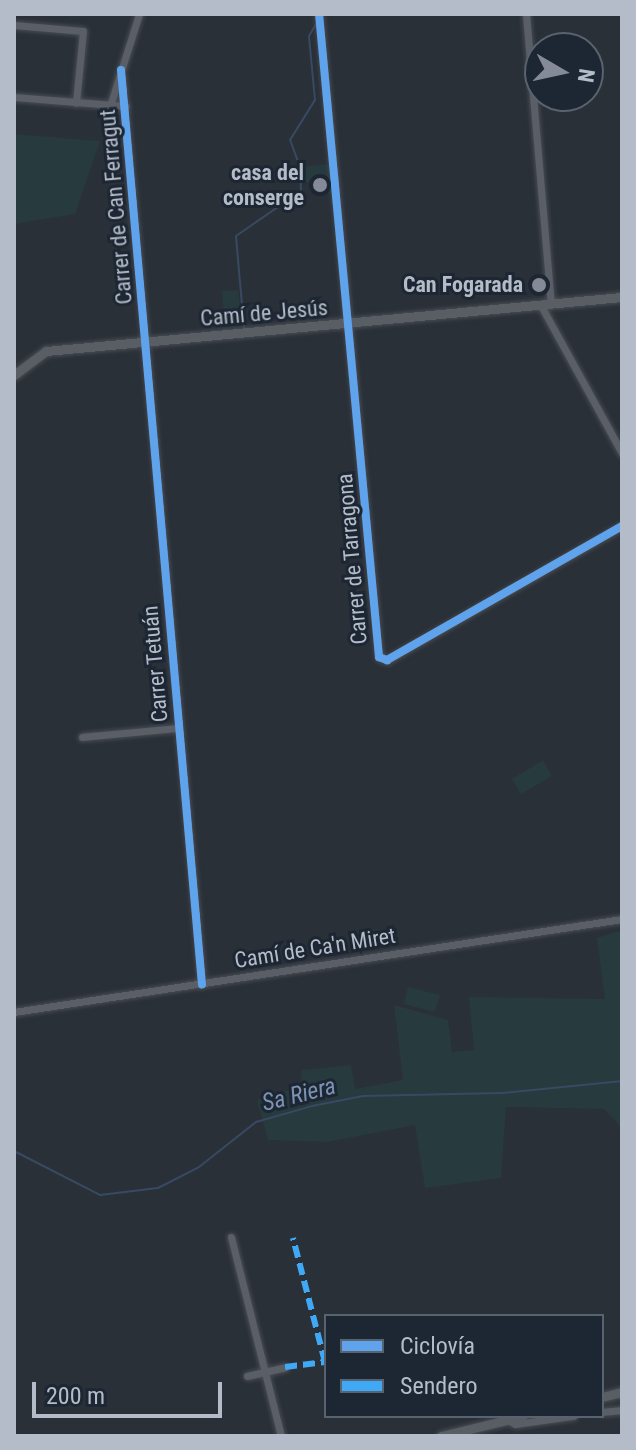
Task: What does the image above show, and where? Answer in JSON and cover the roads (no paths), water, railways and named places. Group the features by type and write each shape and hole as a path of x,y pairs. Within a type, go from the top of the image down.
{"street":[{"name":"Carrer de Can Ferragut","path":"110,106 139,14"},
{"path":"319,14 348,323"},
{"path":"526,14 546,304 622,453"},
{"path":"14,25 83,31 76,103"},
{"name":"Carrer de Can Ferragut","path":"121,70 145,342"},
{"path":"14,97 126,106"},
{"name":"Camí de Jesús","path":"14,375 46,351 622,297"},
{"name":"Carrer de Tarragona","path":"348,323 382,660 622,526"},
{"name":"Carrer Tetuán","path":"145,342 202,984"},
{"path":"82,737 178,728"},
{"name":"Camí de Ca'n Miret","path":"14,1012 622,919"},
{"path":"231,1237 281,1436"},
{"path":"247,1376 285,1367"},
{"path":"441,1436 516,1418"},
{"path":"508,1420 515,1424 558,1418"},
{"path":"489,1424 491,1436"}],"waterway":[{"path":"244,328 236,236 301,191 300,167 290,140 315,100 309,36 316,24"},
{"name":"Sa Riera","path":"14,1151 100,1195 158,1188 199,1167 256,1122 312,1106 363,1096 502,1093 622,1081"}],"place":[{"name":"casa del conserge","path":"320,185"},
{"name":"Can Fogarada","path":"539,285"}]}
